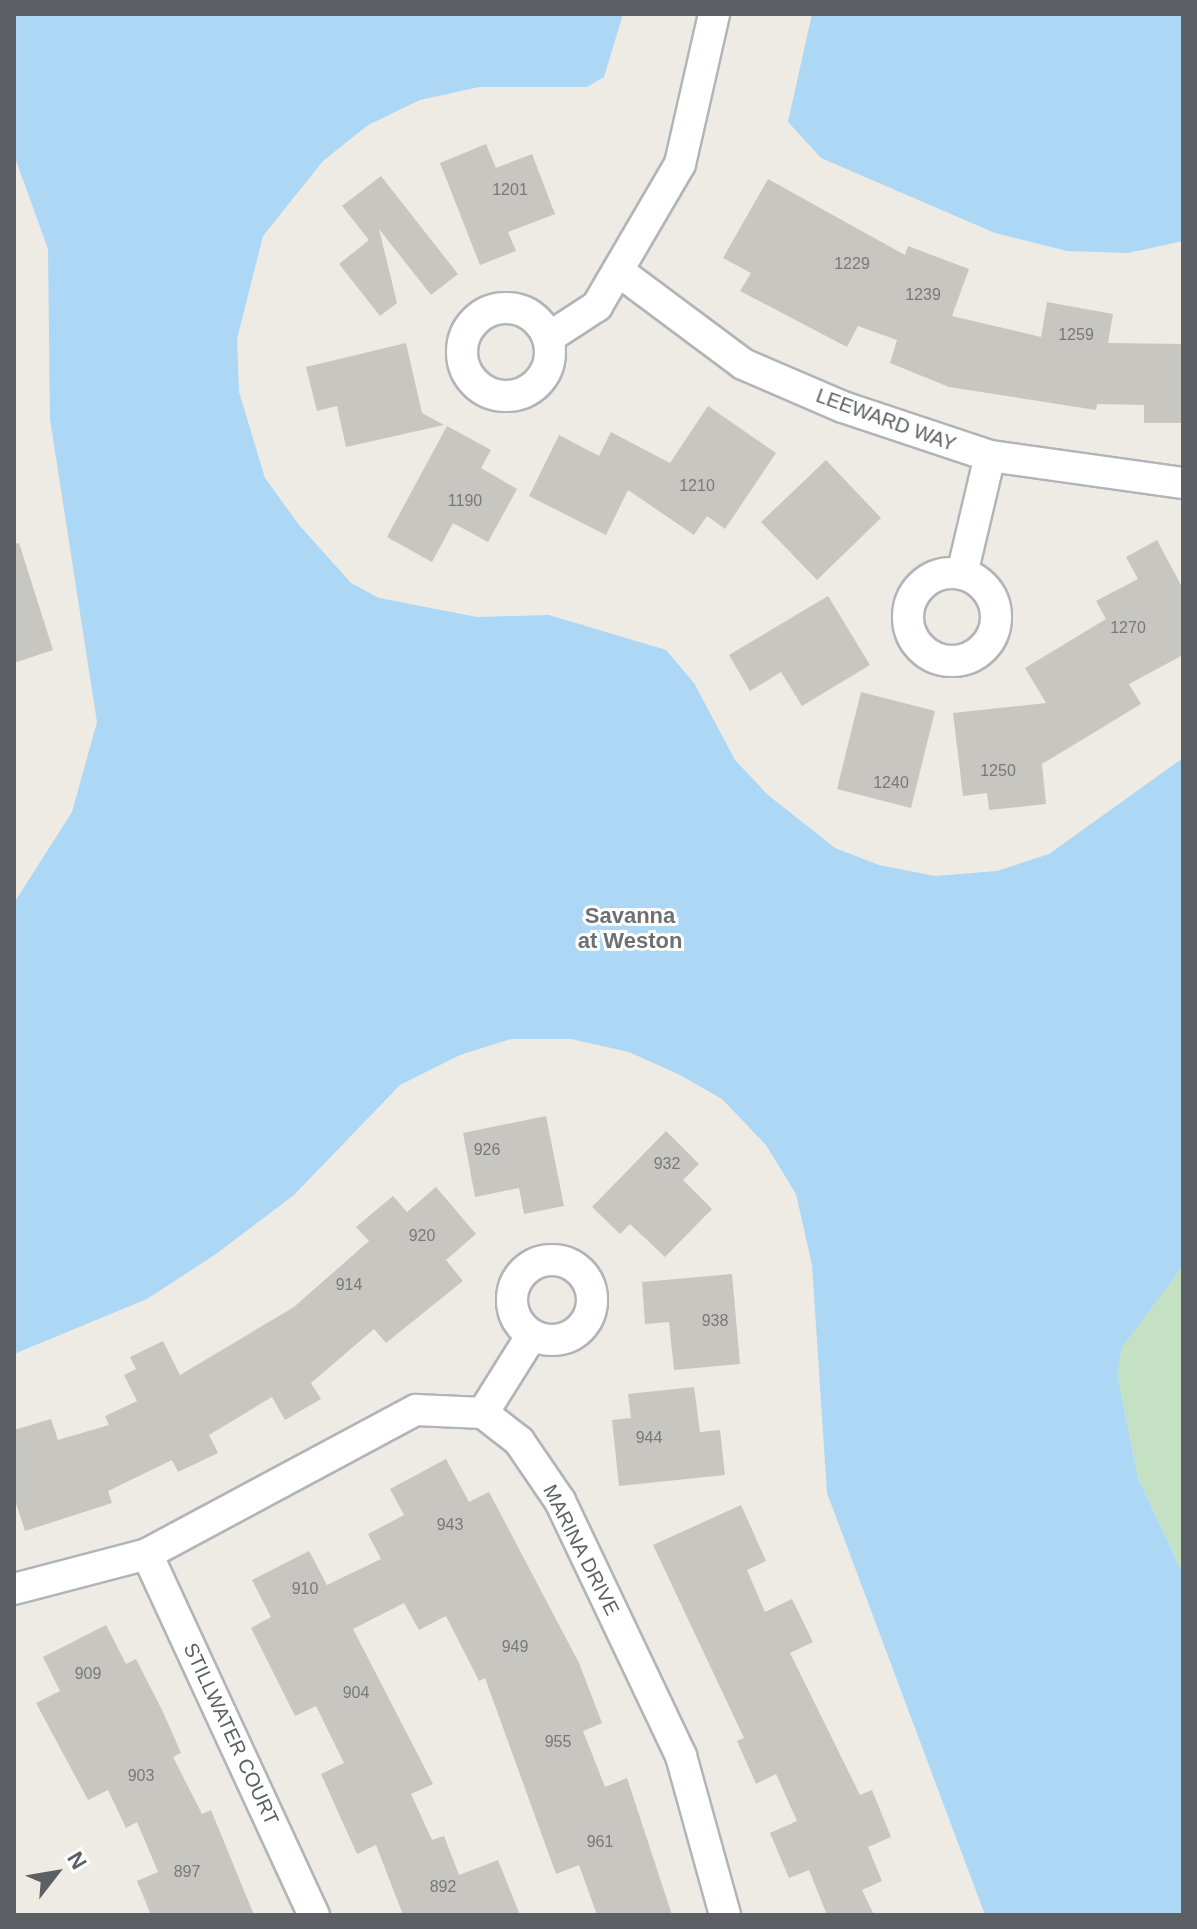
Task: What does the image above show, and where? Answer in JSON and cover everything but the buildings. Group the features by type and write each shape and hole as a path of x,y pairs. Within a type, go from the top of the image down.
{"street":[{"path":"548,338 597,306 621,273 680,164 714,14"},
{"name":"LEEWARD WAY","path":"621,273 743,364 990,456 1183,483"},
{"path":"962,574 990,456"},
{"path":"14,1589 147,1554 265,1495 375,1426 416,1410 483,1413 532,1335"},
{"name":"MARINA DRIVE","path":"483,1413 519,1441 560,1501 681,1756 725,1915"},
{"name":"STILLWATER COURT","path":"147,1554 314,1915"}],"green space":[{"path":"1183,1266 1183,1574 1138,1478 1117,1373 1121,1347"}],"water":[{"path":"14,14 623,14 604,77 587,87 479,87 420,100 368,125 323,161 263,236 237,339 239,392 265,478 299,525 351,583 379,598 477,617 549,615 666,650 694,683 735,760 768,795 835,848 879,865 935,876 997,871 1049,854 1183,758 1183,1266 1122,1347 1117,1373 1138,1478 1183,1574 1183,1915 985,1915 827,1493 812,1265 796,1194 766,1145 722,1099 680,1075 629,1052 571,1039 511,1039 460,1055 400,1085 294,1195 216,1254 147,1299 14,1354 14,903 72,812 97,722 50,419 48,249 14,155"},
{"path":"812,14 1183,14 1183,241 1128,253 1067,251 995,233 821,158 788,122"}],"district":[{"name":"Savanna at Weston","path":"630,928"}]}
